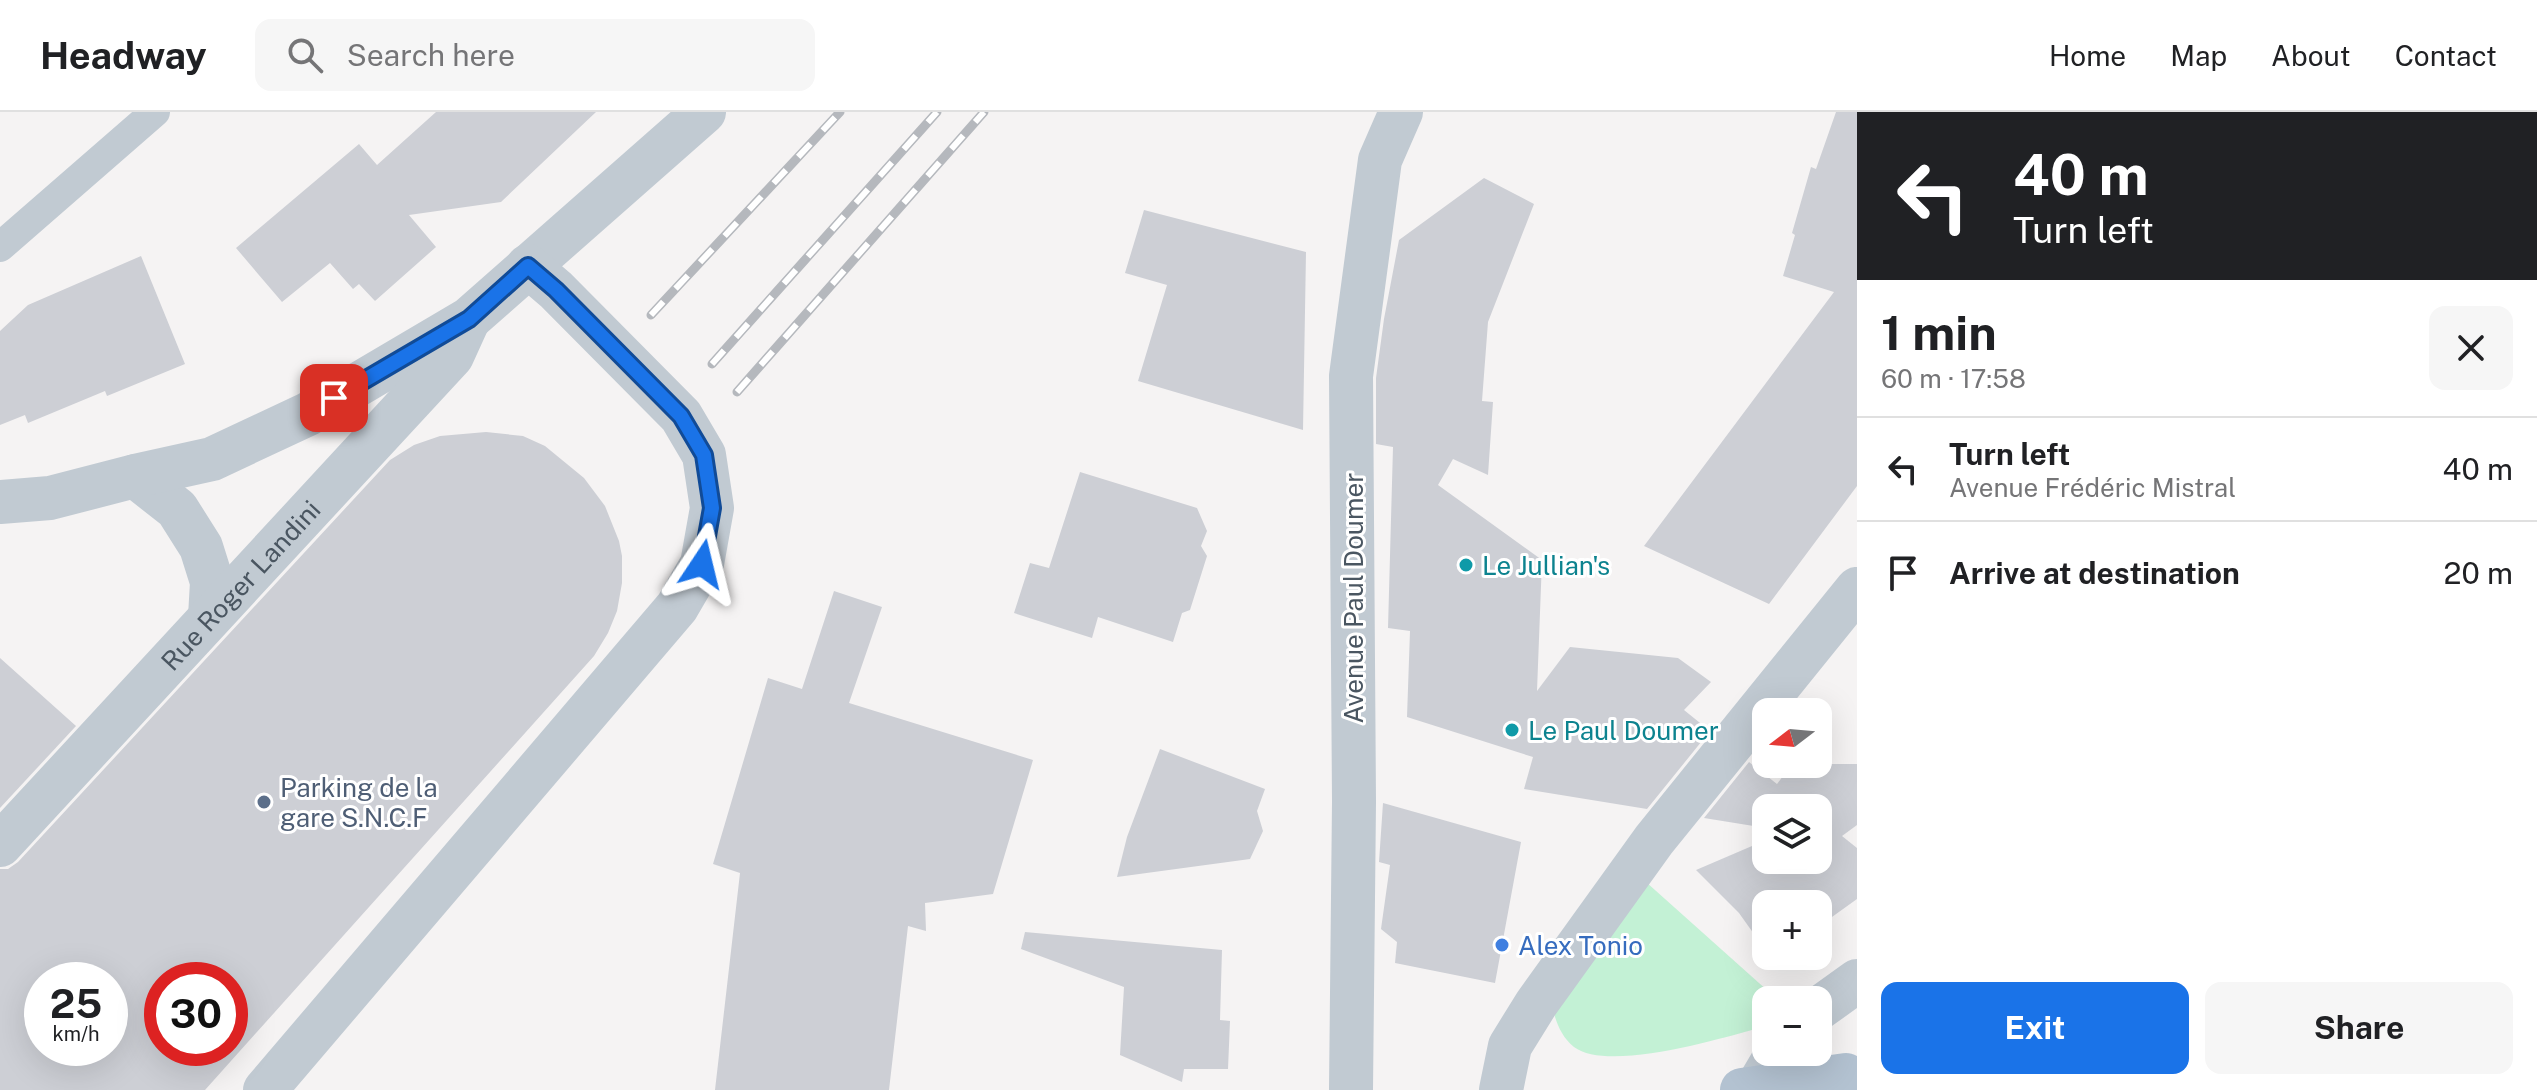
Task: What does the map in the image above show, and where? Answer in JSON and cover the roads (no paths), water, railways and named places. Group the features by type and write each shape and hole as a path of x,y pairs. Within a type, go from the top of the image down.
{"main road":[{"path":"1760,1076 1845,1077"}],"street":[{"path":"0,502 50,498 212,459 308,414 469,319 704,112"},
{"name":"Avenue Paul Doumer","path":"1351,1090 1354,802 1351,376 1380,160 1401,112"},
{"path":"265,1090 677,607 702,564 712,508 704,455 681,416 556,290 528,266"},
{"name":"Rue Roger Landini","path":"0,845 452,356 469,319"},
{"path":"135,476 177,509 201,547 212,582 210,617"},
{"path":"1501,1090 1510,1046 1536,1004 1654,840 1857,589"},
{"path":"1832,999 1857,981"}],"lane":[{"path":"0,247 155,112"}],"railway":[{"path":"651,315 840,112"},
{"path":"712,364 937,112"},
{"path":"737,392 984,112"}],"place":[{"name":"Le Jullian's","path":"1466,565"},
{"name":"Le Paul Doumer","path":"1512,730"},
{"name":"Parking de la gare S.N.C.F","path":"264,802"},
{"name":"Alex Tonio","path":"1502,945"}]}
